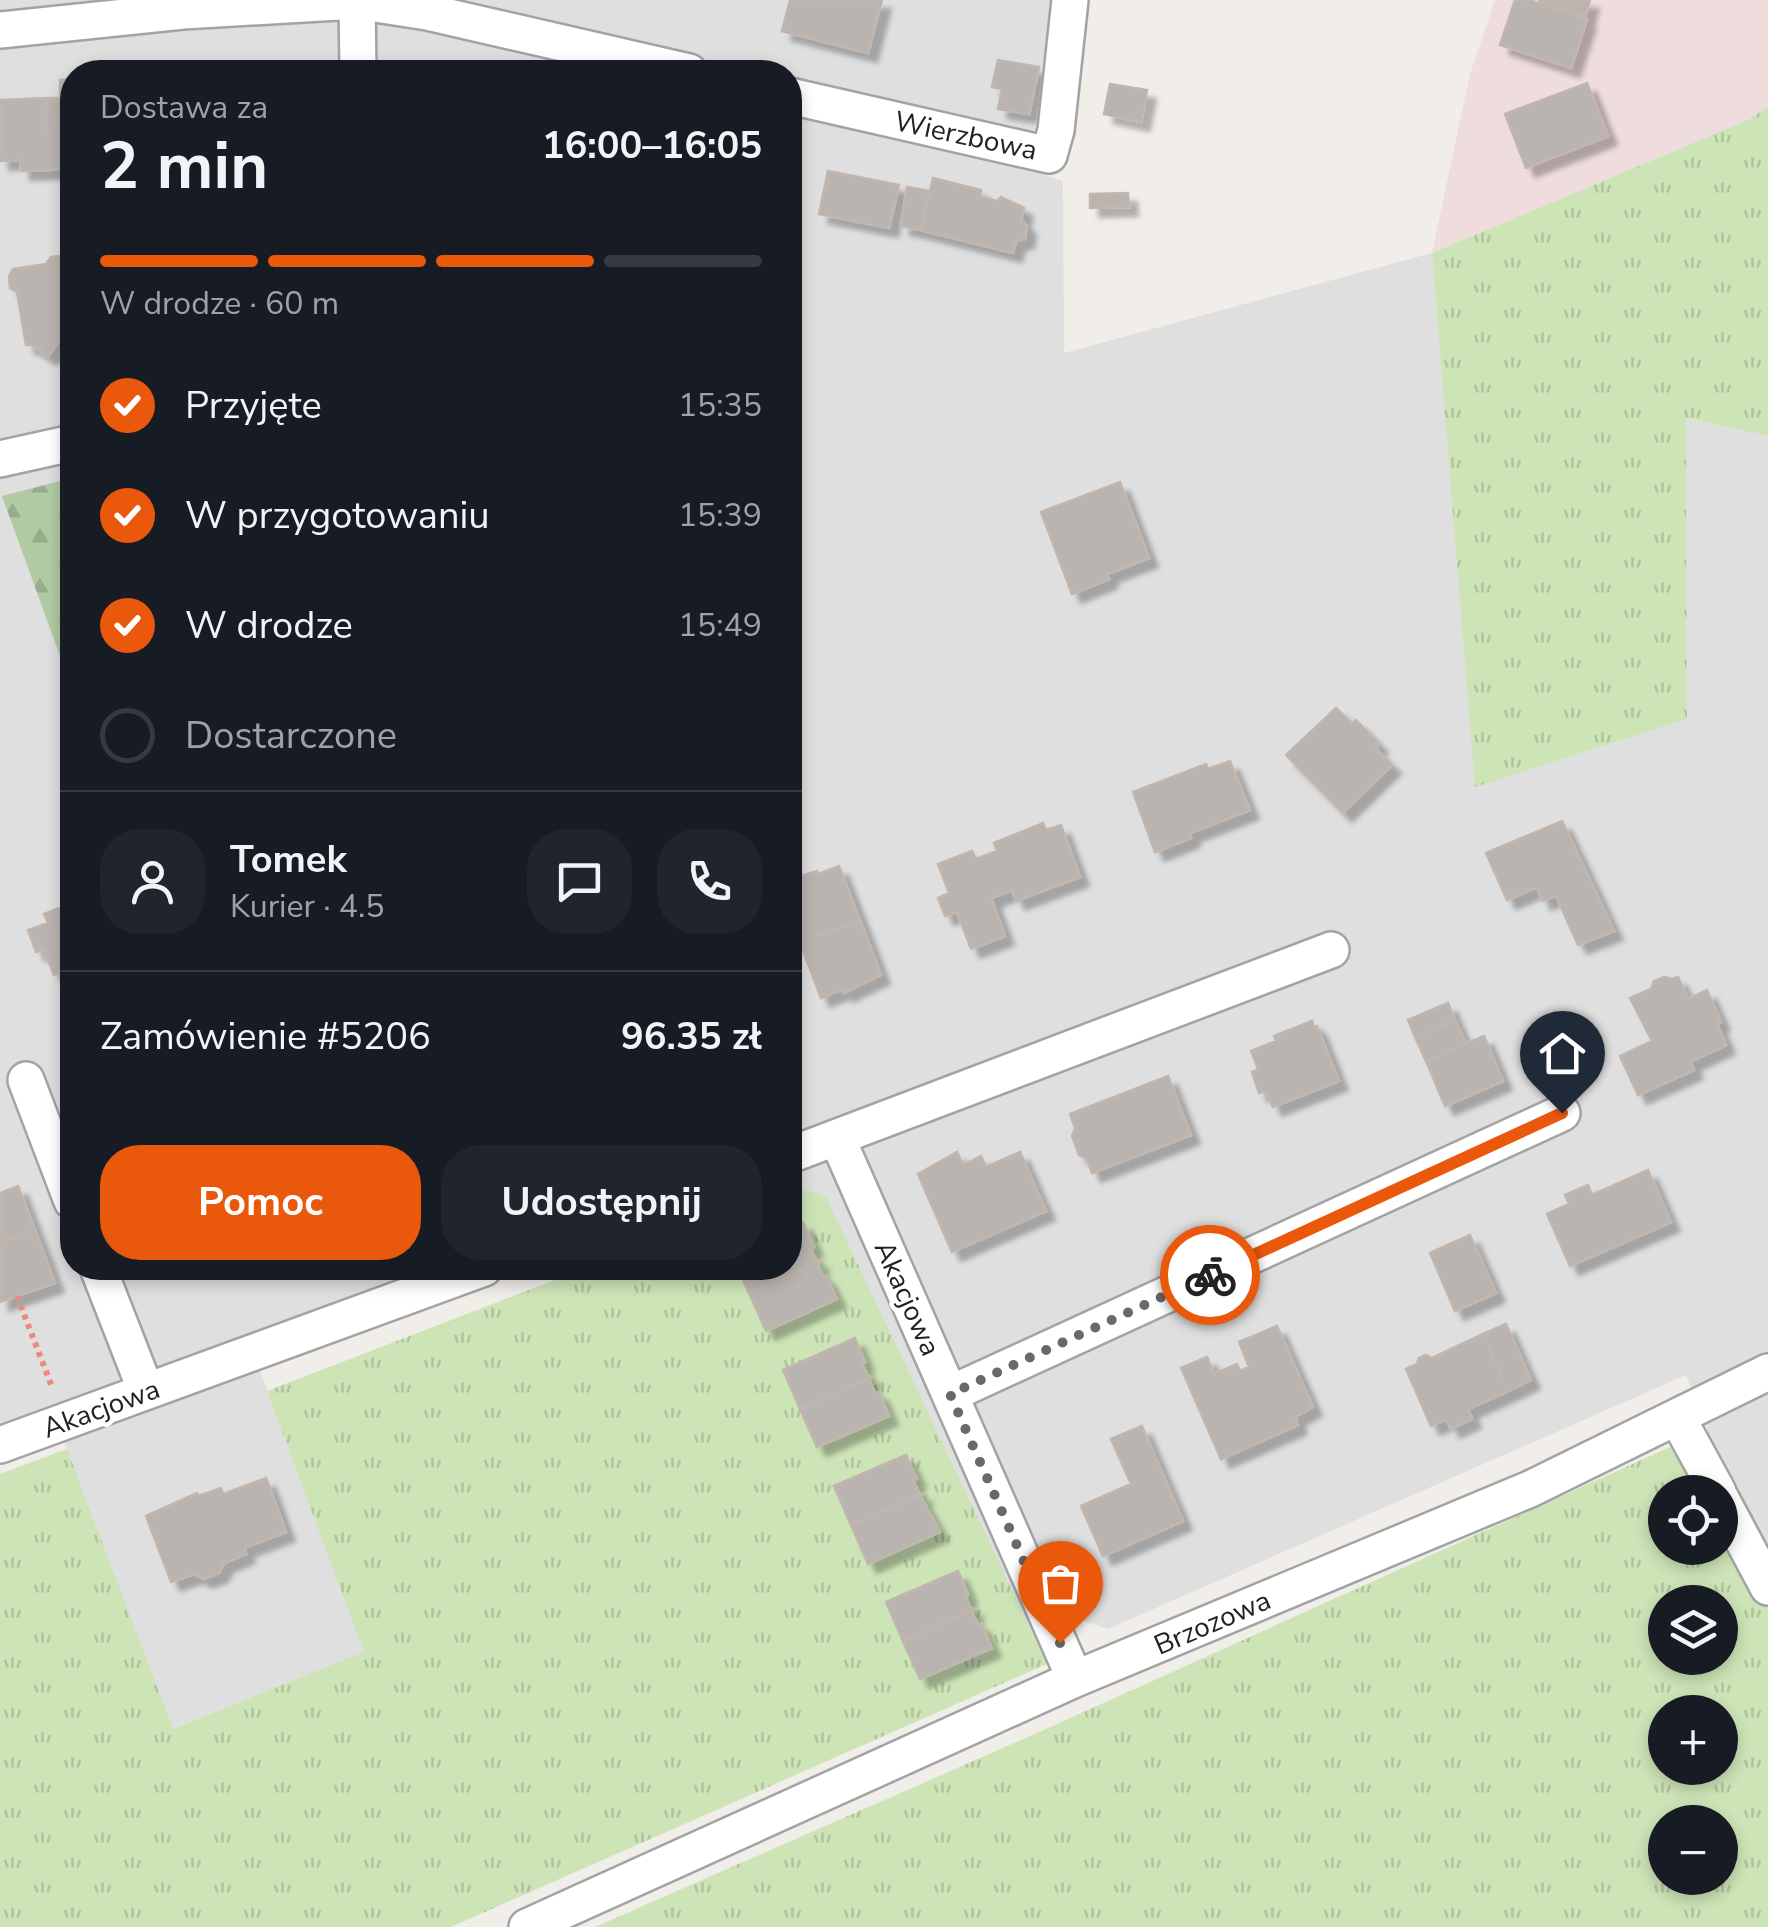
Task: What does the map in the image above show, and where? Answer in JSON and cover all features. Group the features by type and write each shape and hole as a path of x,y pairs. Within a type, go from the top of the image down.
{"street":[{"name":"Wierzbowa","path":"802,99 1048,155 1056,130 1070,0"},
{"path":"356,1 358,60"},
{"path":"0,30 183,11 356,1 427,12 637,60"},
{"path":"0,459 60,445"},
{"path":"802,1151 1331,950"},
{"path":"26,1080 60,1169"},
{"path":"950,1394 1562,1113"},
{"name":"Akacjowa","path":"837,1138 1075,1679"},
{"path":"103,1280 146,1391"},
{"name":"Akacjowa","path":"0,1445 451,1280"},
{"name":"Brzozowa","path":"528,1927 1075,1679 1530,1489 1768,1372"},
{"path":"1678,1416 1709,1475"},
{"path":"1738,1530 1768,1587"}],"path":[{"path":"17,1296 65,1421"}],"shaded area":[{"path":"0,0 1051,0 1034,132 1025,169 1063,181 1064,353 1432,253 1476,786 1687,719 1686,418 1768,436 1768,1544 1738,1487 1738,1475 1732,1475 1708,1430 1686,1375 1108,1629 1076,1618 1037,1635 1030,1663 797,1280 802,1280 802,60 60,60 60,1280 394,1280 246,1334 367,1652 172,1729 52,1409 0,1428"},
{"path":"1495,0 1768,0 1768,107 1750,119 1432,253 1470,74"}],"green space":[{"path":"1768,107 1768,436 1686,418 1687,719 1475,787 1432,253 1750,119"},
{"path":"60,481 60,656 2,496"},
{"path":"802,1188 826,1197 1047,1664 451,1927 0,1927 0,1474 67,1449 173,1729 364,1652 267,1391 555,1280 802,1280"},
{"path":"1708,1430 1732,1475 1648,1475 1648,1565 1738,1565 1738,1487 1768,1544 1768,1927 595,1927 1037,1733"}],"building":[{"path":"790,0 882,0 868,53 782,31"},
{"path":"1515,0 1529,0 1587,19 1571,68 1500,45"},
{"path":"1538,0 1590,0 1585,17"},
{"path":"998,60 1039,67 1029,114 998,109 1002,89 992,87"},
{"path":"1587,83 1608,136 1526,168 1505,114"},
{"path":"1110,84 1147,90 1141,122 1104,114"},
{"path":"46,98 60,98 60,169 48,170"},
{"path":"46,98 48,170 21,171 21,160 0,161 0,100"},
{"path":"828,171 899,185 889,228 819,214"},
{"path":"933,178 981,190 980,197 997,201 1001,197 1024,208 1021,220 1027,226 1025,239 1016,241 1013,253 921,230"},
{"path":"907,187 929,191 921,230 901,226"},
{"path":"1128,193 1129,207 1090,208 1090,194"},
{"path":"60,256 60,340 48,356 26,345 17,292 10,288 9,276 13,269 46,264 51,257"},
{"path":"1120,482 1149,558 1107,574 1109,579 1072,594 1041,512"},
{"path":"1336,708 1352,724 1356,720 1392,765 1343,813 1286,755"},
{"path":"1230,761 1250,810 1190,833 1191,838 1155,852 1133,792 1206,764 1208,769"},
{"path":"1562,821 1614,931 1578,945 1556,896 1542,901 1537,887 1507,900 1486,853"},
{"path":"1043,823 1046,830 1061,825 1080,877 1016,901 1012,890 991,898 1005,936 971,949 957,912 945,916 938,898 949,893 938,864 972,851 976,859 997,851 994,843"},
{"path":"839,866 860,920 802,942 802,875 817,871 818,874"},
{"path":"60,908 60,973 54,975 44,950 36,952 28,930 48,923 44,914"},
{"path":"860,920 881,975 844,993 843,989 821,998 802,942"},
{"path":"1678,977 1688,999 1707,990 1726,1045 1690,1062 1694,1070 1638,1095 1620,1056 1652,1041 1630,998 1651,989 1654,981"},
{"path":"1448,1003 1455,1020 1415,1037 1408,1020"},
{"path":"1455,1020 1466,1044 1426,1061 1415,1037"},
{"path":"1312,1021 1339,1081 1273,1107 1266,1090 1259,1093 1252,1072 1258,1069 1251,1051 1276,1041 1274,1036"},
{"path":"1484,1036 1503,1081 1445,1106 1426,1061"},
{"path":"1168,1076 1191,1135 1092,1173 1087,1158 1079,1155 1070,1114"},
{"path":"957,1152 963,1165 981,1156 986,1167 1020,1152 1046,1211 952,1252 918,1174"},
{"path":"1648,1170 1671,1222 1570,1266 1547,1214 1569,1204 1565,1195 1588,1185 1592,1195"},
{"path":"18,1186 35,1230 0,1243 0,1193"},
{"path":"802,1222 814,1247 810,1248 820,1261 802,1269"},
{"path":"35,1230 55,1283 0,1302 0,1243"},
{"path":"1470,1235 1496,1293 1455,1311 1430,1253"},
{"path":"820,1261 823,1277 826,1276 837,1299 766,1331 749,1293 778,1280 802,1280 802,1269"},
{"path":"743,1280 778,1280 749,1293"},
{"path":"1506,1324 1531,1380 1508,1391 1483,1334"},
{"path":"1277,1326 1313,1407 1295,1417 1298,1425 1221,1459 1181,1368 1207,1357 1214,1374 1237,1364 1240,1371 1249,1367 1239,1342"},
{"path":"1483,1334 1508,1391 1468,1409 1472,1419 1451,1429 1447,1419 1431,1426 1406,1369 1417,1364 1419,1358 1432,1358"},
{"path":"855,1338 865,1362 862,1364 872,1377 800,1409 783,1370"},
{"path":"872,1377 869,1380 889,1416 817,1447 800,1409"},
{"path":"1142,1426 1183,1521 1103,1556 1081,1506 1131,1484 1111,1439"},
{"path":"906,1455 917,1479 913,1480 923,1494 851,1525 834,1486"},
{"path":"266,1478 286,1532 244,1548 246,1554 224,1563 219,1573 204,1579 194,1574 171,1582 146,1516 197,1493 198,1496 221,1488 223,1494"},
{"path":"923,1494 921,1497 940,1532 868,1564 851,1525"},
{"path":"958,1571 968,1595 965,1596 971,1609 975,1609 903,1641 886,1602"},
{"path":"975,1609 972,1613 992,1648 920,1679 903,1641"}],"way so far":[{"path":"1060,1643 950,1394 1210,1275"}],"route":[{"path":"1210,1275 1562,1113"}]}
